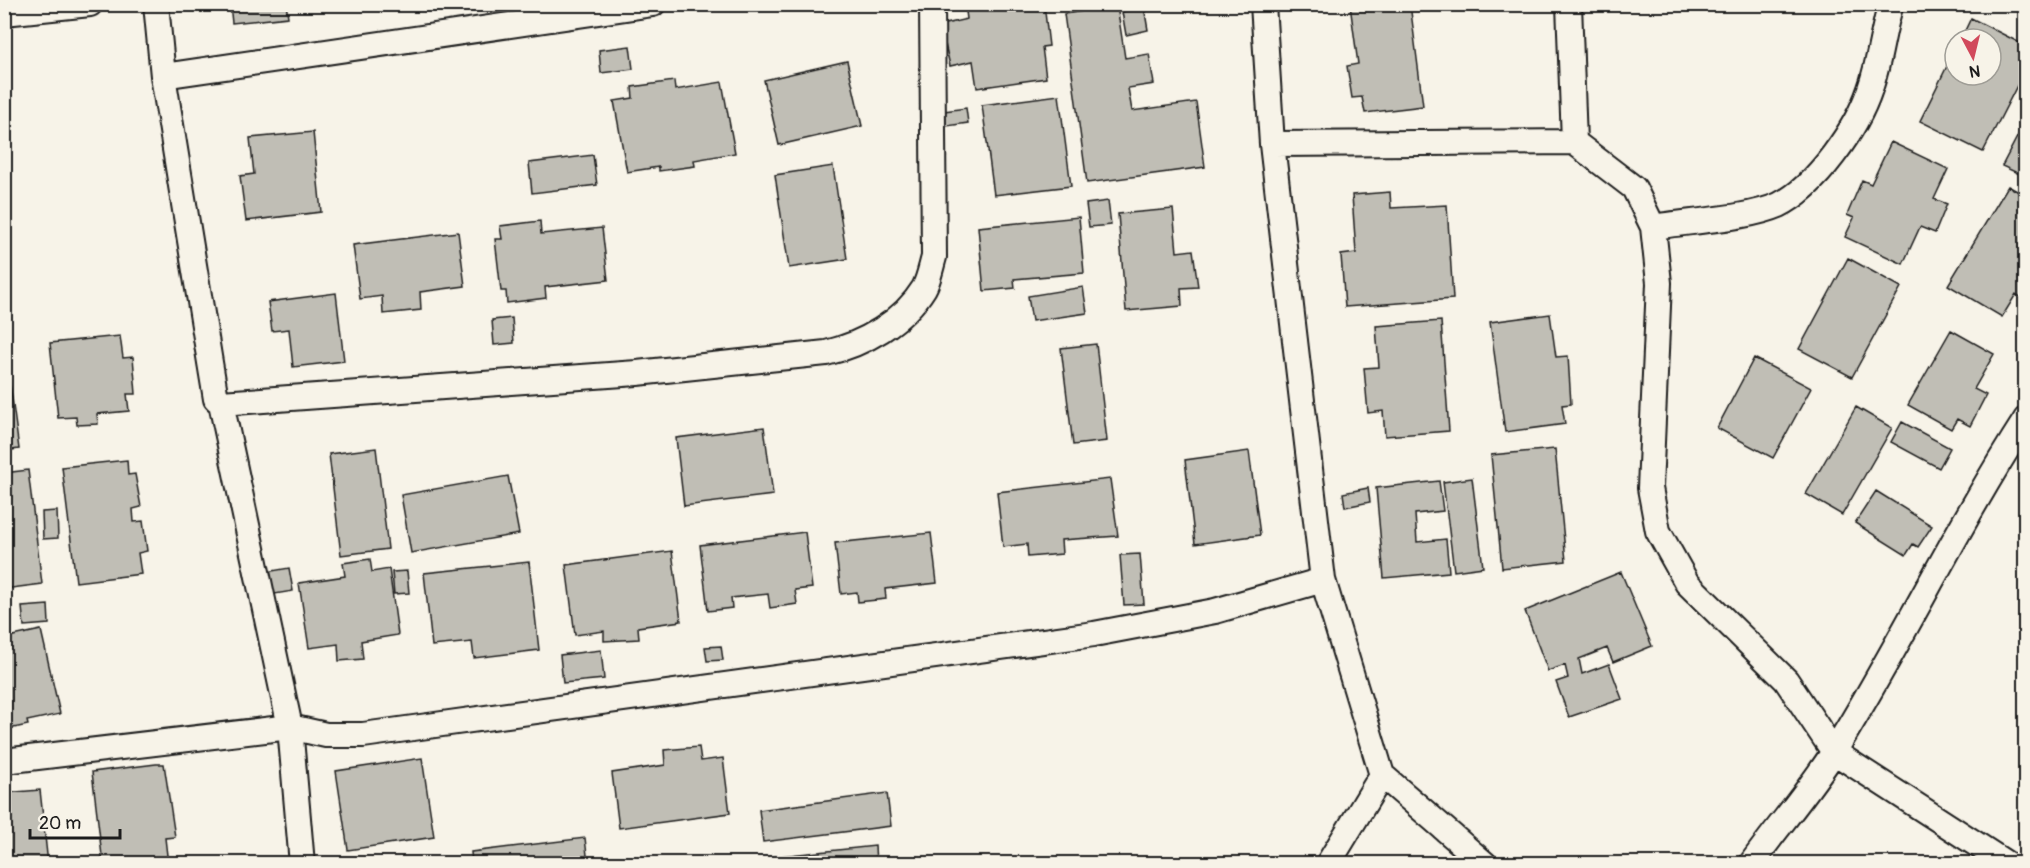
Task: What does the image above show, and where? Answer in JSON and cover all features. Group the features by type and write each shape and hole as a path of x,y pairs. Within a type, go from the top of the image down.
{"street":[{"path":"4,14 90,4"},
{"path":"156,4 163,76 216,399 221,403 290,727 302,864"},
{"path":"163,76 653,4"},
{"path":"221,403 637,373 826,353 850,347 872,337 912,304 925,286 934,257 932,4"},
{"path":"1263,4 1272,144 1323,580 1382,775 1485,864"},
{"path":"1569,4 1574,142"},
{"path":"1653,226 1754,213 1778,205 1803,190 1842,143 1870,91 1891,4"},
{"path":"1272,144 1574,142 1634,188 1653,226 1659,283 1650,488 1658,531 1687,583 1786,680 1834,752 2007,864"},
{"path":"1751,864 1834,752 1947,556 1974,501 2025,419"},
{"path":"4,761 290,727 326,735 363,735 1094,634 1215,611 1323,580"},
{"path":"1328,864 1382,775"}],"building":[{"path":"230,4 286,4 288,17 232,23"},
{"path":"965,4 1044,4 1049,46 1042,47 1046,78 977,88 973,61 950,66 941,25 967,19"},
{"path":"1410,4 1423,106 1365,113 1362,97 1352,98 1347,66 1358,64 1350,5"},
{"path":"1117,6 1125,58 1149,54 1154,84 1128,88 1132,111 1196,102 1205,167 1087,183 1064,14"},
{"path":"1144,7 1148,30 1126,35 1122,12"},
{"path":"1971,18 1989,27 1967,27"},
{"path":"2003,34 2026,46 2026,68 1983,152 1920,121 1943,74 1943,87 2003,87"},
{"path":"630,46 633,69 601,73 599,50"},
{"path":"847,61 862,126 779,145 764,80"},
{"path":"674,81 675,90 722,82 735,153 694,160 695,166 659,171 659,167 627,172 614,101 633,98 632,87"},
{"path":"1059,95 1071,186 994,195 982,105"},
{"path":"966,108 968,123 939,127 937,112"},
{"path":"2026,120 2026,177 2002,166"},
{"path":"313,132 321,212 246,221 240,176 254,174 250,138"},
{"path":"1891,142 1948,169 1934,199 1947,204 1935,233 1920,227 1903,264 1845,237 1854,218 1847,215 1862,180 1871,184"},
{"path":"593,155 597,185 532,193 529,163"},
{"path":"833,166 847,259 789,268 775,175"},
{"path":"2008,186 2026,196 2026,289 2020,297 2016,294 2002,317 1948,285"},
{"path":"1390,192 1391,208 1447,205 1453,299 1345,307 1341,255 1356,253 1352,195"},
{"path":"1108,201 1111,225 1089,227 1086,204"},
{"path":"1173,209 1177,252 1193,250 1198,287 1181,288 1182,306 1126,311 1118,214"},
{"path":"1079,217 1084,273 1014,279 1015,288 984,291 978,227"},
{"path":"4,220 7,278 4,278"},
{"path":"540,221 541,234 602,228 608,280 545,287 546,298 507,303 506,291 501,291 495,239 502,239 500,226"},
{"path":"458,232 465,286 420,292 421,310 383,314 382,296 360,299 353,245"},
{"path":"1848,258 1901,287 1852,377 1799,349"},
{"path":"1083,287 1087,313 1032,321 1028,296"},
{"path":"336,293 344,361 293,367 289,329 272,331 268,302"},
{"path":"1550,314 1556,357 1568,356 1571,404 1562,405 1565,424 1505,432 1490,322"},
{"path":"512,318 514,343 494,345 492,320"},
{"path":"1441,321 1449,431 1385,436 1383,411 1368,413 1364,368 1379,367 1376,326"},
{"path":"1951,330 1994,354 1974,389 1986,395 1970,426 1957,419 1951,429 1908,405"},
{"path":"120,336 123,358 133,357 136,394 127,394 129,411 97,414 98,424 77,425 76,417 58,418 50,343"},
{"path":"1096,344 1107,441 1073,445 1061,348"},
{"path":"1754,358 1811,388 1773,458 1717,428"},
{"path":"4,376 9,376 19,449 4,451"},
{"path":"1856,407 1892,428 1842,515 1806,494"},
{"path":"1902,422 1950,448 1939,468 1891,442"},
{"path":"764,427 773,495 684,506 676,438"},
{"path":"376,448 388,549 341,555 329,454"},
{"path":"1555,449 1566,561 1502,568 1491,455"},
{"path":"1249,451 1260,535 1195,544 1185,460"},
{"path":"127,460 128,475 135,474 141,507 133,509 134,522 143,521 147,551 138,553 141,574 76,582 62,467"},
{"path":"28,470 42,584 4,589 4,473"},
{"path":"508,476 519,534 411,553 401,495"},
{"path":"1472,478 1483,567 1454,571 1443,482"},
{"path":"1110,479 1118,536 1061,540 1062,554 1028,557 1027,544 1003,547 997,492"},
{"path":"1439,481 1443,511 1415,514 1417,542 1446,539 1449,572 1384,578 1376,488"},
{"path":"1368,488 1370,502 1345,507 1343,493"},
{"path":"1876,491 1932,526 1918,547 1913,544 1906,555 1855,523"},
{"path":"57,511 58,538 43,539 42,512"},
{"path":"805,532 812,588 795,590 797,604 770,608 768,594 731,598 732,608 708,611 700,545"},
{"path":"931,533 937,583 885,589 886,599 858,602 857,592 841,594 835,543"},
{"path":"672,551 681,621 638,627 639,639 604,641 604,631 575,635 566,565"},
{"path":"1140,554 1144,604 1124,605 1120,555"},
{"path":"370,559 372,572 389,569 398,635 361,641 363,659 339,661 338,644 309,648 299,583 345,576 343,563"},
{"path":"529,562 539,650 474,658 472,642 432,646 424,573"},
{"path":"289,568 293,591 269,595 266,572"},
{"path":"407,571 409,593 394,594 392,572"},
{"path":"1621,572 1652,646 1613,662 1607,648 1579,659 1582,674 1609,664 1622,699 1569,717 1556,682 1568,678 1565,665 1548,671 1525,611"},
{"path":"48,605 49,624 24,626 22,607"},
{"path":"41,630 60,714 27,721 28,725 4,730 4,638"},
{"path":"721,646 723,660 707,661 705,647"},
{"path":"601,650 604,679 563,683 560,655"},
{"path":"699,747 701,761 723,758 730,813 619,828 612,773 665,765 664,750"},
{"path":"422,758 434,837 348,850 336,771"},
{"path":"164,764 175,837 165,838 168,864 103,864 92,772"},
{"path":"40,790 48,864 4,864 4,793"},
{"path":"887,793 891,826 763,842 759,810"},
{"path":"585,838 588,864 472,864 471,852"},
{"path":"875,846 876,864 772,864 771,857"}]}
